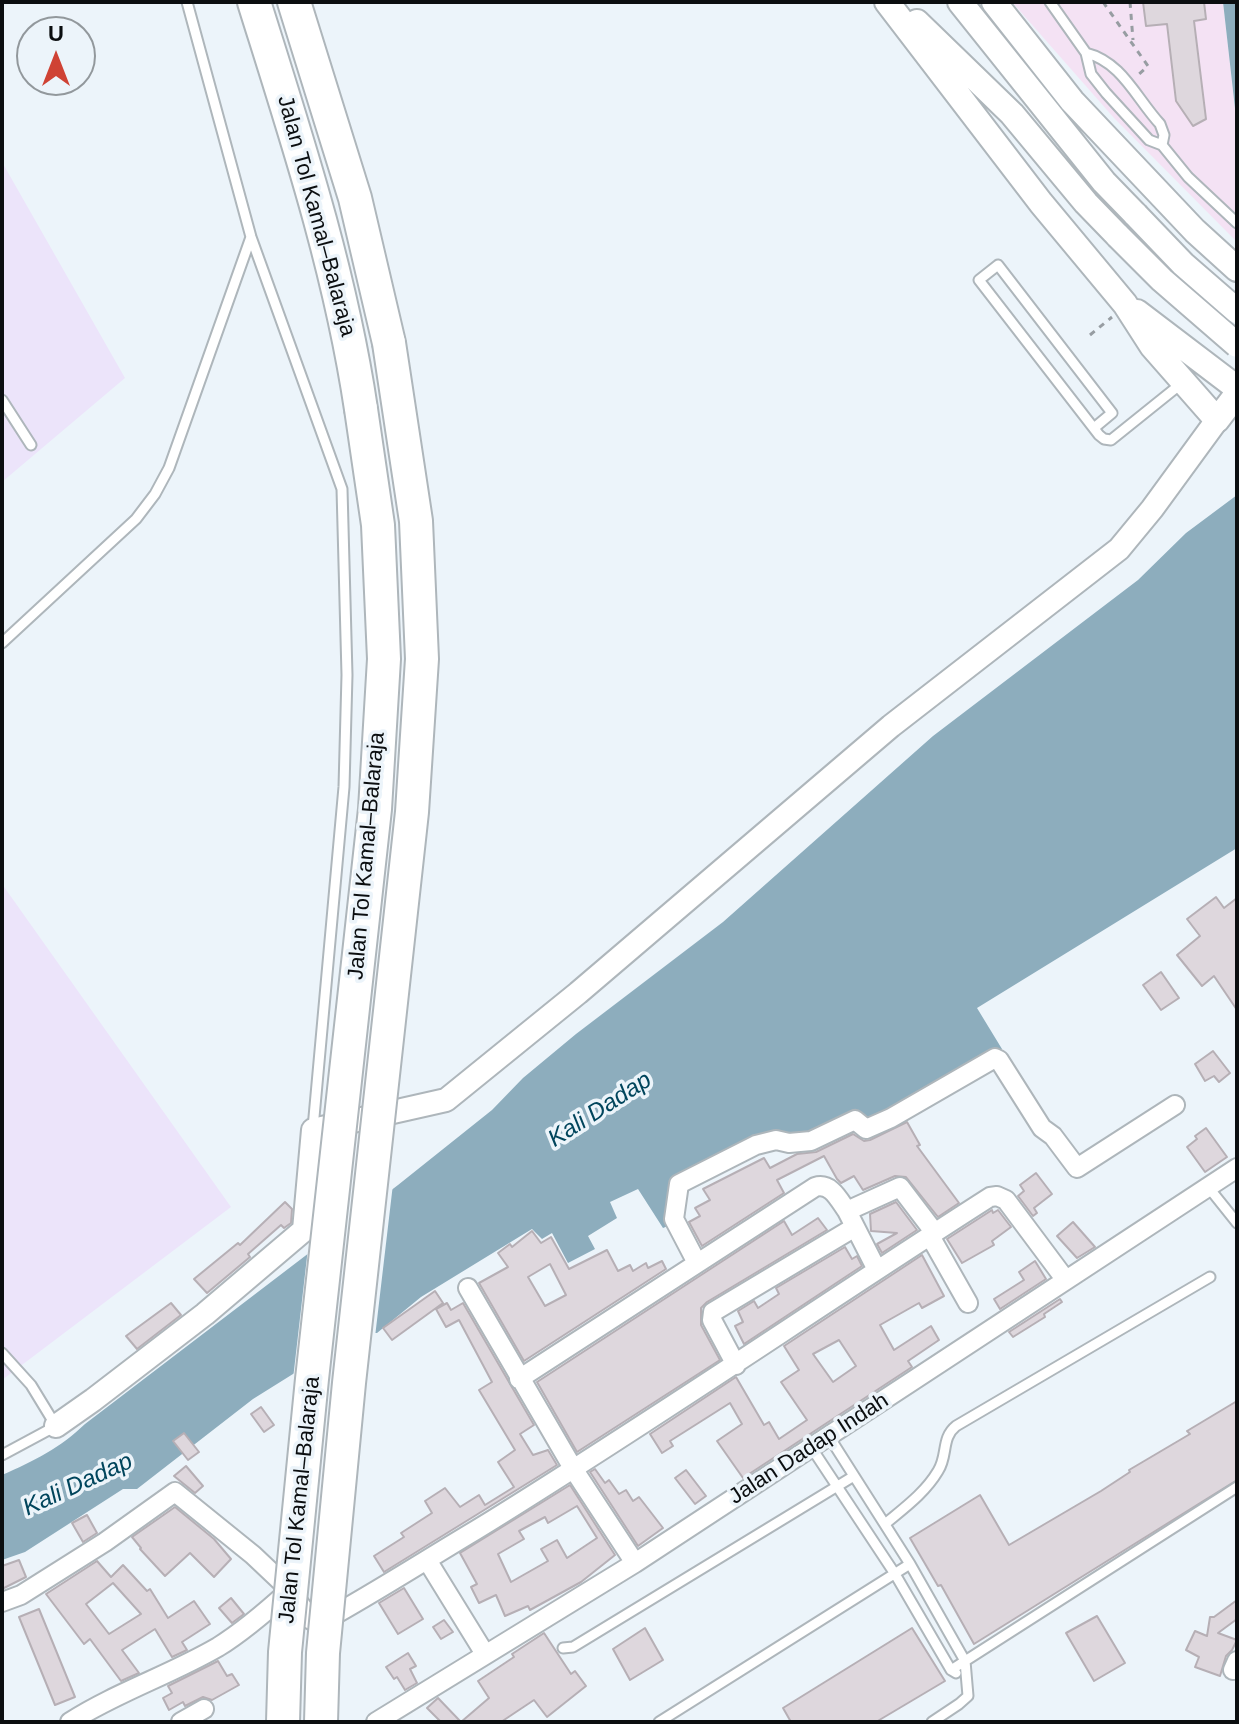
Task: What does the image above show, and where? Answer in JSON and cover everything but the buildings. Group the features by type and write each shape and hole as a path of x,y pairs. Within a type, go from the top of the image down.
{"highway":[{"name":"Jalan Tol Kamal–Balaraja","path":"254,2 319,208 352,350 378,525 384,659 375,809 312,1379 287,1636 283,1722"},
{"name":"Jalan Tol Kamal–Balaraja","path":"294,2 355,198 389,343 416,521 422,659 412,812 324,1638 321,1722"}],"main road":[{"path":"887,2 1041,203 1125,304 1152,346 1217,420 1237,394"},
{"path":"894,2 1012,114 1086,203 1118,236 1162,280 1237,345"},
{"path":"960,2 976,13 1104,182 1183,264 1237,311"},
{"path":"994,2 1072,101 1195,231 1237,269"},
{"path":"1125,304 1237,388"}],"street":[{"path":"56,1426 205,1314 304,1230 313,1130 446,1100 578,993 891,726 1119,549 1217,420"},
{"path":"697,1263 674,1219 679,1184 766,1142 811,1141 855,1120 866,1129 891,1118 995,1058 1042,1128 1053,1136 1077,1168 1175,1105"},
{"name":"Jalan Dadap Indah","path":"376,1722 635,1563 828,1434 949,1360 1065,1279 1237,1168"},
{"path":"519,1379 815,1187 829,1187 851,1219 877,1270"},
{"path":"736,1365 712,1320 713,1312 900,1187 932,1234 968,1303"},
{"path":"2,1602 21,1595 105,1542 175,1492 253,1555 290,1590 311,1620 320,1623 574,1470 990,1197 1002,1198 1065,1279"},
{"path":"468,1288 574,1470 635,1563"},
{"path":"427,1560 485,1654"},
{"path":"70,1722 101,1702 138,1688 219,1646 263,1615 290,1590"},
{"path":"181,1722 204,1709"}],"lane":[{"path":"187,2 251,237 342,489 347,675 344,787 313,1130"},
{"path":"1050,2 1086,53 1091,74 1106,93 1149,140 1162,145 1188,177 1237,223"},
{"path":"1086,53 1102,57 1115,67 1160,124 1164,135 1162,145"},
{"path":"2,643 136,519 155,494 169,468 251,237"},
{"path":"1094,428 1112,413 998,265 979,280 1094,428 1104,439 1111,440 1183,382"},
{"path":"2,400 31,445"},
{"path":"1209,1188 1237,1223"},
{"path":"885,1524 920,1495 938,1472 946,1436 956,1426 1210,1277"},
{"path":"2,1353 31,1385 56,1426 2,1455"},
{"path":"828,1434 910,1564 965,1661 968,1695 932,1722"},
{"path":"811,1447 895,1574 951,1670 965,1680"},
{"path":"563,1648 573,1647 854,1476"},
{"path":"951,1670 1237,1487"},
{"path":"659,1722 910,1564"}],"path":[{"path":"1103,2 1148,66 1129,85"},
{"path":"1130,2 1133,44"}],"shaded area":[{"path":"1012,2 1223,2 1237,127 1237,242 1114,118"},
{"path":"2,162 125,378 2,482"},
{"path":"2,884 231,1207 2,1380"}],"water":[{"path":"1223,2 1237,2 1237,126"},
{"name":"Kali Dadap","path":"1237,495 1237,848 977,1008 1002,1049 952,1079 889,1111 859,1116 677,1179 673,1224 663,1228 638,1189 610,1202 617,1218 588,1236 595,1249 568,1263 552,1233 542,1239 532,1229 421,1297 377,1333 346,1333 309,1364 253,1399 137,1489 123,1489 25,1552 2,1560 2,1475 66,1440 398,1185 492,1110 523,1078 576,1034 723,922 933,736 1138,580 1186,533"}],"pier":[{"path":"393,1184 375,1337 347,1337 317,1354 312,1367 293,1379 308,1248"}]}
